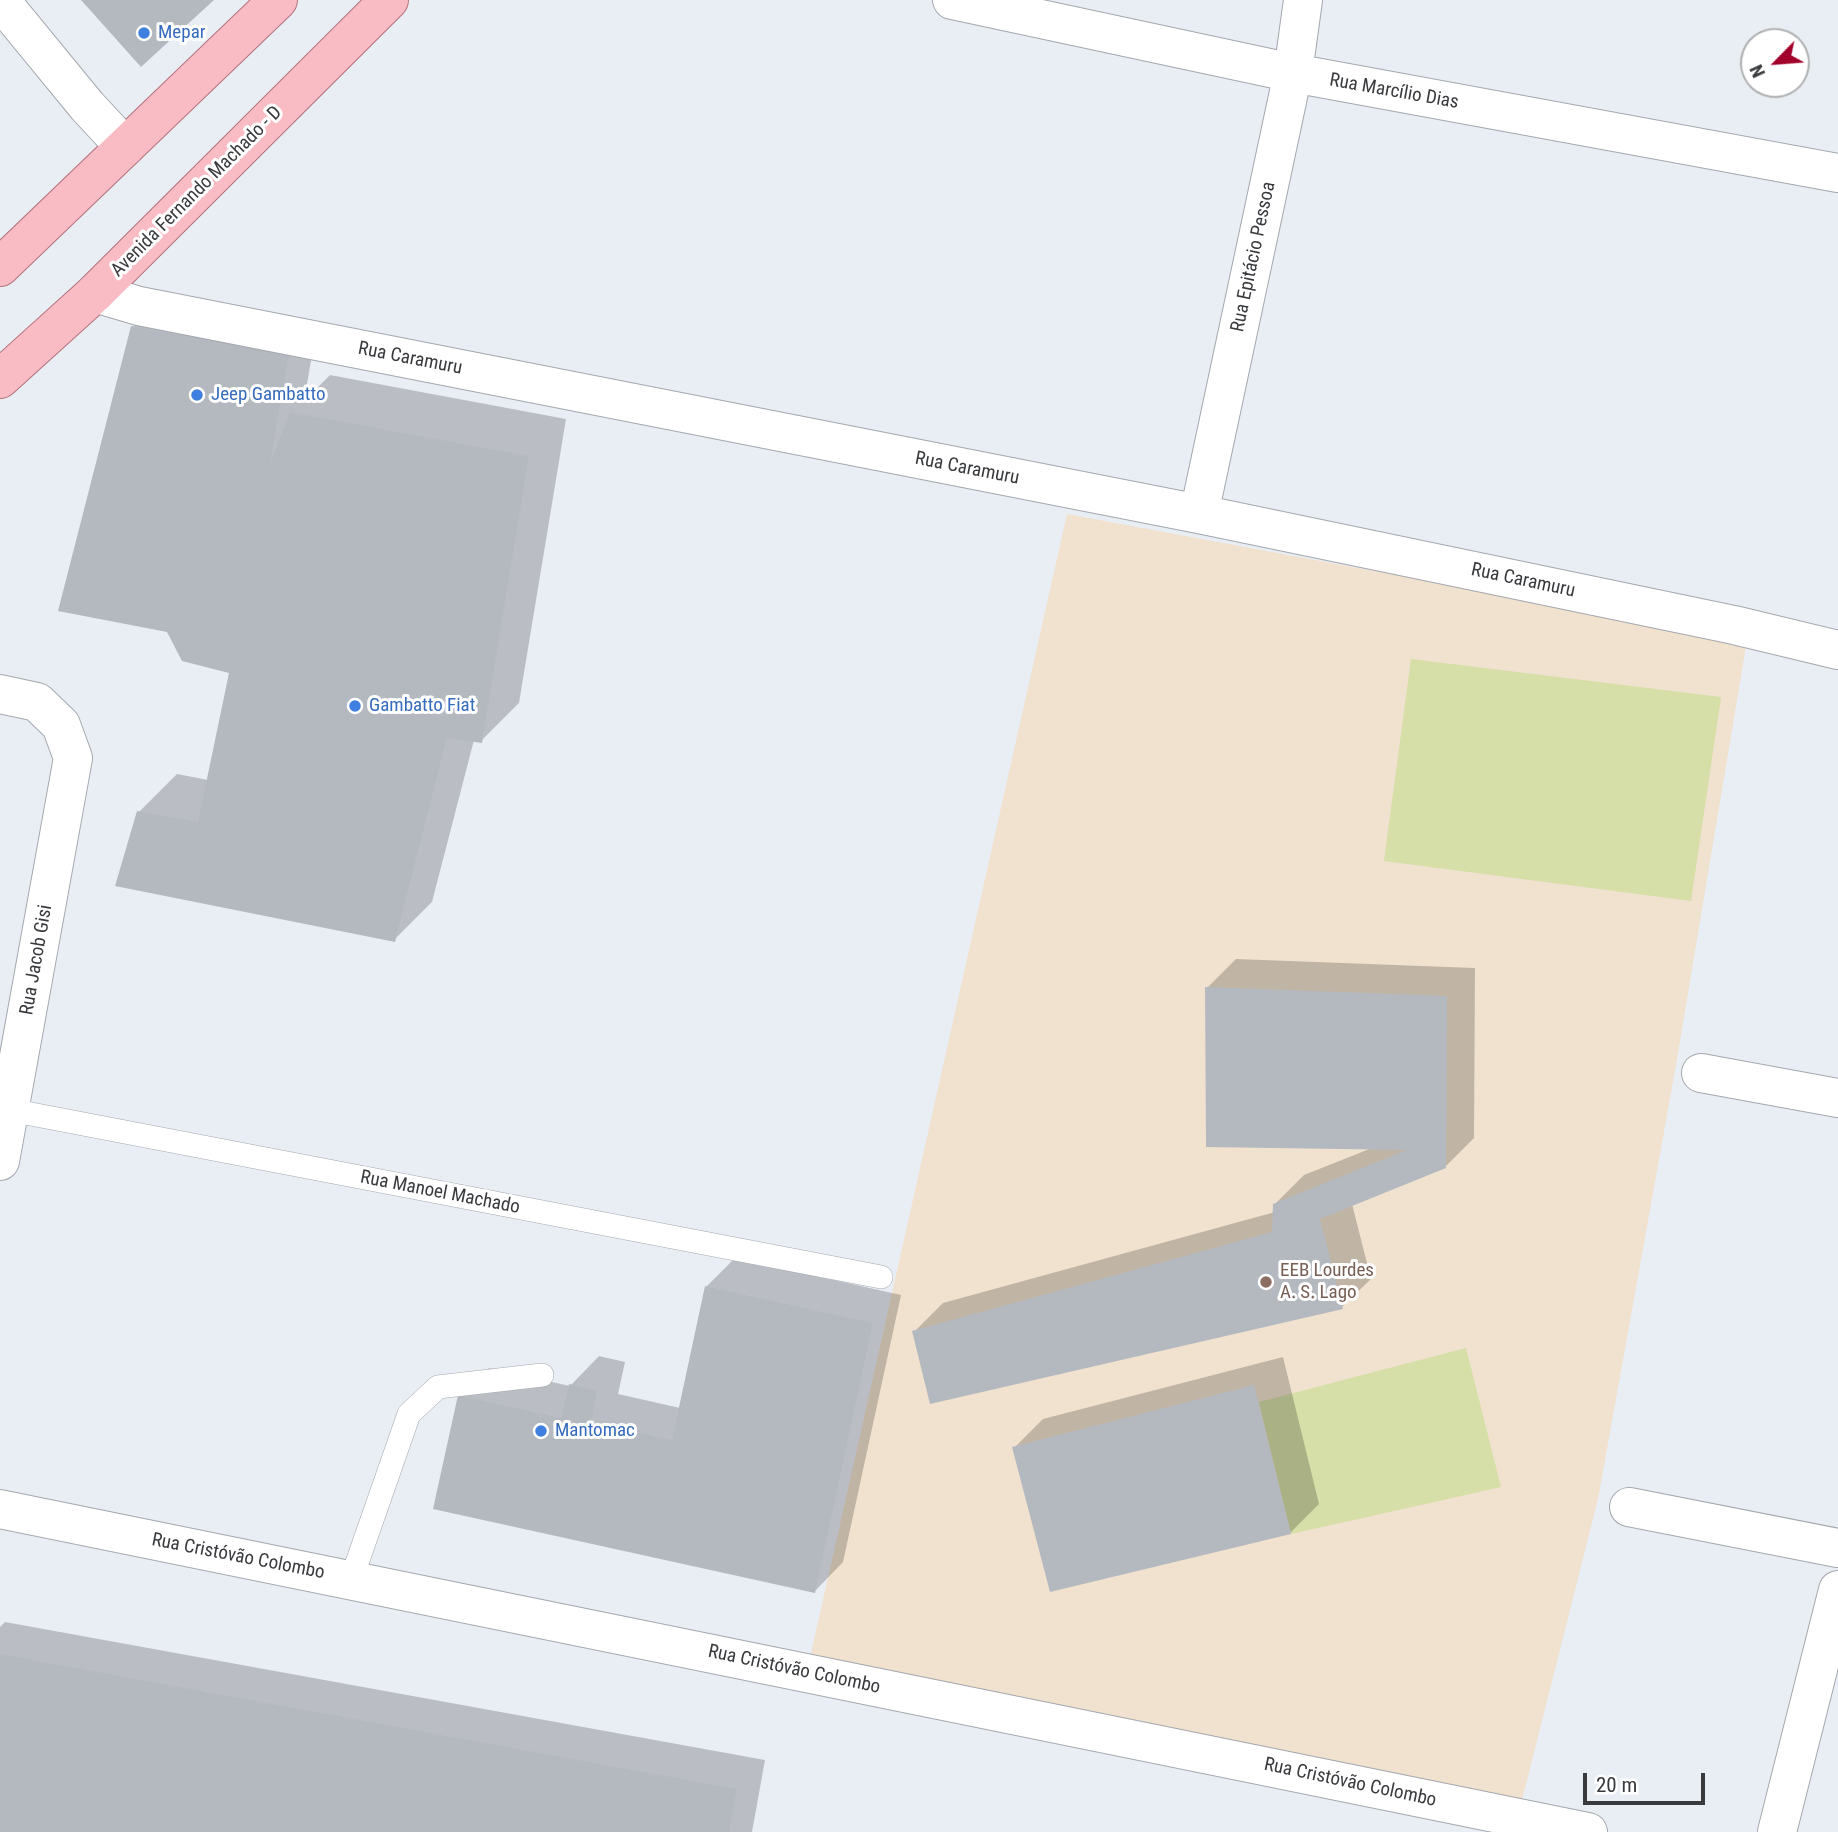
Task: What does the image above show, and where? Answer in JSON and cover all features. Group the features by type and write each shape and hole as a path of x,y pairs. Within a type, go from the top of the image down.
{"main road":[{"path":"0,267 278,0"},
{"name":"Avenida Fernando Machado - D","path":"0,379 95,293 389,0"}],"street":[{"path":"0,0 87,106 125,147"},
{"name":"Rua Marcílio Dias","path":"951,0 1293,74 1838,173"},
{"name":"Rua Epitácio Pessoa","path":"1199,513 1293,74 1303,0"},
{"name":"Rua Caramuru","path":"95,293 139,306 1199,513 1734,625 1838,650"},
{"name":"Rua Jacob Gisi","path":"0,694 37,702 61,725 73,758 6,1109 0,1161"},
{"path":"1701,1073 1838,1098"},
{"path":"1629,1507 1838,1548"},
{"name":"Rua Cristóvão Colombo","path":"0,1508 1588,1832"},
{"path":"1777,1832 1838,1590"}],"lane":[{"name":"Rua Manoel Machado","path":"6,1109 881,1278"},
{"path":"351,1580 409,1414 438,1387 542,1375"}],"shaded area":[{"name":"EEB Lourdes A. S. Lago","path":"1067,514 1747,640 1676,1065 1598,1499 1520,1808 807,1671"}],"green space":[{"path":"1411,659 1721,697 1691,901 1384,861"},
{"path":"1466,1348 1501,1487 1291,1534 1259,1402"}],"building":[{"name":"Mepar","path":"81,0 214,0 141,67"},
{"name":"Gambatto Fiat","path":"131,326 289,354 270,463 290,412 529,456 482,743 447,738 395,942 115,886 137,811 198,822 229,673 182,661 167,632 58,611"},
{"path":"1205,987 1447,996 1446,1168 1320,1219 1343,1309 930,1404 912,1331 1272,1232 1273,1204 1407,1150 1206,1147"},
{"name":"Mantomac","path":"705,1286 873,1323 815,1593 433,1509 458,1395 561,1418 569,1384 597,1391 591,1423 672,1440"},
{"path":"1254,1385 1291,1534 1050,1592 1012,1447"},
{"path":"0,1654 737,1789 729,1832 0,1832"}],"place":[{"name":"Mepar","path":"144,33"},
{"name":"Jeep Gambatto","path":"197,395"},
{"name":"Gambatto Fiat","path":"355,706"},
{"name":"EEB Lourdes A. S. Lago","path":"1266,1282"},
{"name":"Mantomac","path":"541,1431"}]}
